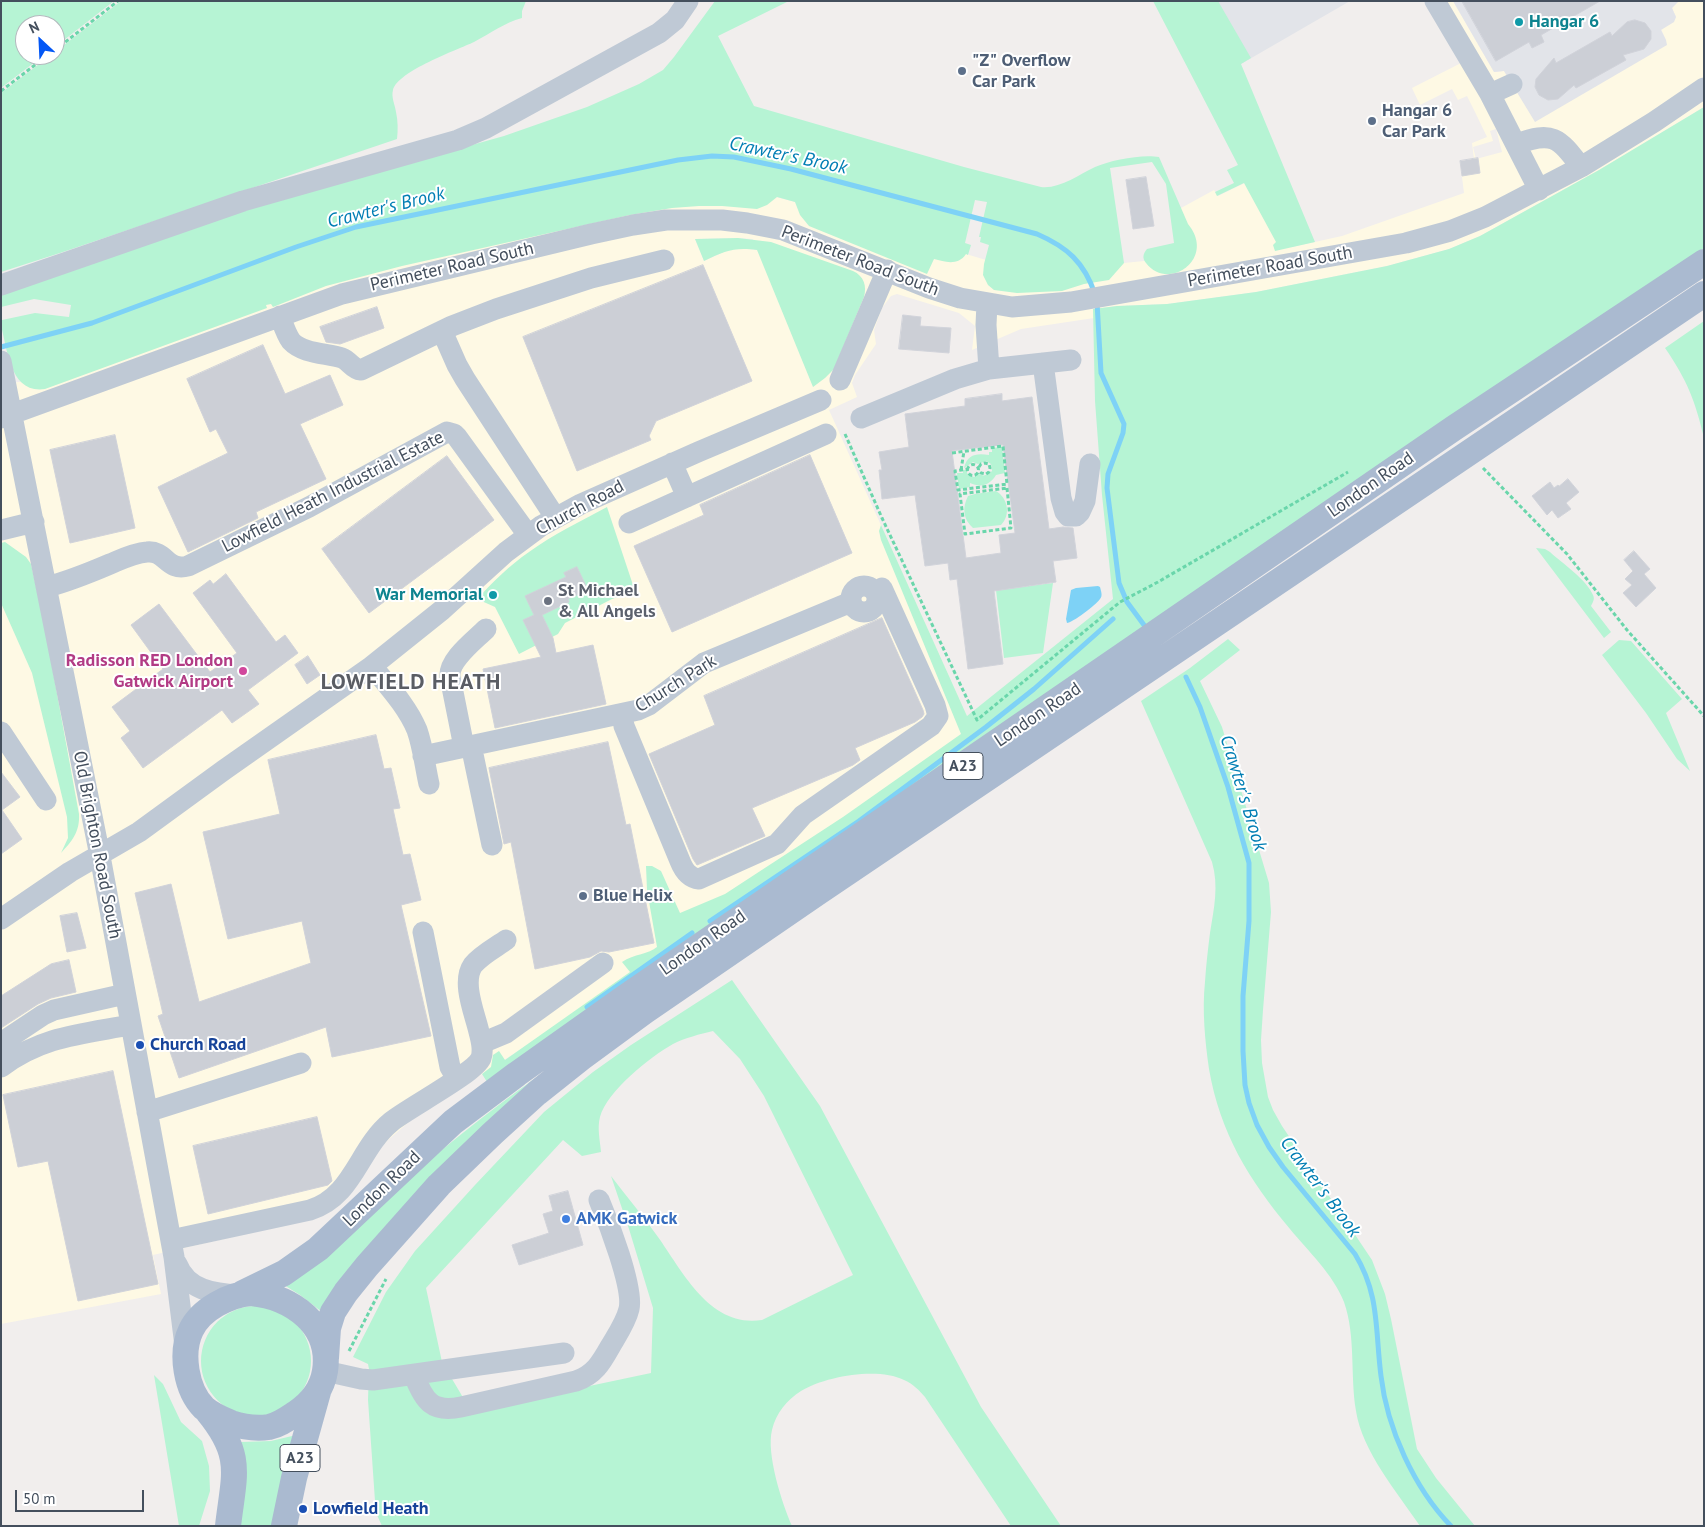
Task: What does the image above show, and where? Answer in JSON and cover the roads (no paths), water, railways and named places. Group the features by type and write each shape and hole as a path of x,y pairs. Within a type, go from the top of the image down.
{"main road":[{"name":"London Road","path":"241,1294 284,1273 318,1249 453,1122 624,998 1446,434 1704,262"},
{"name":"London Road","path":"284,1526 294,1478 327,1373 327,1335 330,1320 337,1304 354,1281 408,1218 439,1185 500,1126 544,1087 644,1011 1704,294"},
{"path":"206,1409 220,1418 240,1426 256,1428 268,1427 283,1421 299,1411 310,1403 327,1373 324,1342 318,1329 297,1308 282,1300 263,1294 241,1294 213,1307 201,1317 190,1332 186,1353 191,1387 196,1397 227,1439 233,1458 234,1480 228,1526"}],"street":[{"path":"1,285 243,201 471,135 659,33 675,20 688,1"},
{"path":"1435,1 1490,94 1539,190"},
{"path":"1490,94 1512,84"},
{"name":"Perimeter Road South","path":"10,422 280,316 342,294 591,234 666,220 722,220 783,230 941,292 987,303 1021,307 1071,302 1406,243 1469,224 1539,190 1581,167 1654,122 1704,88"},
{"path":"1516,144 1534,138 1546,137 1555,139 1571,154 1581,167"},
{"path":"280,316 290,338 296,345 306,350 342,358 354,368 361,370 442,331 510,304 569,285 664,260"},
{"path":"840,380 887,270"},
{"path":"987,303 986,324 989,369"},
{"path":"442,331 465,379 556,517"},
{"path":"861,418 954,379 989,369 1071,360"},
{"name":"Old Brighton Road South","path":"1,361 10,422 48,587 100,856 173,1248 180,1290 186,1353"},
{"path":"1043,363 1061,498 1065,512 1070,517 1078,514 1084,506 1090,464"},
{"name":"Church Road","path":"1,919 70,872 139,832 372,666 442,610 493,563 528,535 556,517 672,463 820,400"},
{"name":"Lowfield Heath Industrial Estate","path":"48,587 130,556 146,552 155,552 174,567 181,568 192,565 309,508 447,432 457,437 528,535"},
{"path":"629,523 835,433"},
{"path":"672,463 688,497"},
{"path":"1,530 34,522"},
{"name":"Church Park","path":"423,756 638,710 649,705 697,667 713,658 851,602 855,609 867,612 876,603 877,595 884,587 938,716 931,726 803,815 782,840 766,850 700,878 694,878 686,873 680,862 624,726 622,714"},
{"path":"486,629 454,661 450,669 450,677 492,845"},
{"path":"372,666 409,715 418,733 429,784"},
{"path":"1,732 46,800"},
{"path":"422,932 450,1067 457,1079"},
{"path":"173,1248 301,1212 325,1204 334,1197 345,1185 369,1146 383,1129 478,1063 482,1054 482,1043 468,987 468,976 476,962 506,940"},
{"path":"482,1043 506,1033 603,963"},
{"path":"1,1043 43,1015 54,1010 125,994"},
{"path":"1,1067 32,1047 46,1042 130,1024"},
{"path":"147,1112 300,1063"},
{"path":"414,1375 427,1400 433,1406 442,1409 480,1403 576,1380 587,1376 597,1369 626,1316 630,1303 613,1234 598,1200"},
{"name":"Old Brighton Road South","path":"173,1248 181,1273 194,1285 213,1293 241,1294"},
{"path":"327,1373 367,1380 564,1353"}],"water":[{"path":"1098,586 1102,593 1100,599 1084,613 1067,623 1071,590"}],"waterway":[{"name":"Crawter's Brook","path":"1,347 92,323 296,247 356,227 678,160 712,156 734,157 791,169 1037,234 1066,250 1080,264 1095,294"},
{"name":"Crawter's Brook","path":"1097,302 1101,373 1124,424 1123,433 1108,474 1107,488 1119,583 1127,602 1144,625"},
{"path":"710,921 859,821 986,727 1034,689 1113,619"},
{"name":"Crawter's Brook","path":"1186,677 1200,707 1228,787 1249,863 1249,921 1243,996 1243,1051 1245,1085 1249,1103 1257,1125 1269,1147 1283,1167 1355,1254 1363,1269 1373,1298 1381,1376 1389,1416 1404,1456 1414,1476 1425,1494 1451,1526"},
{"path":"587,1007 692,933"}],"place":[{"name":"Hangar 6","path":"1519,22"},
{"name":"\"Z\" Overflow Car Park","path":"962,71"},
{"name":"Hangar 6 Car Park","path":"1372,121"},
{"name":"War Memorial","path":"493,595"},
{"name":"St Michael & All Angels","path":"548,601"},
{"name":"Radisson RED London Gatwick Airport","path":"243,671"},
{"name":"Blue Helix","path":"583,896"},
{"name":"Church Road","path":"140,1045"},
{"name":"AMK Gatwick","path":"566,1219"},
{"name":"Lowfield Heath","path":"303,1509"}],"district":[{"name":"LOWFIELD HEATH","path":"411,683"}]}
